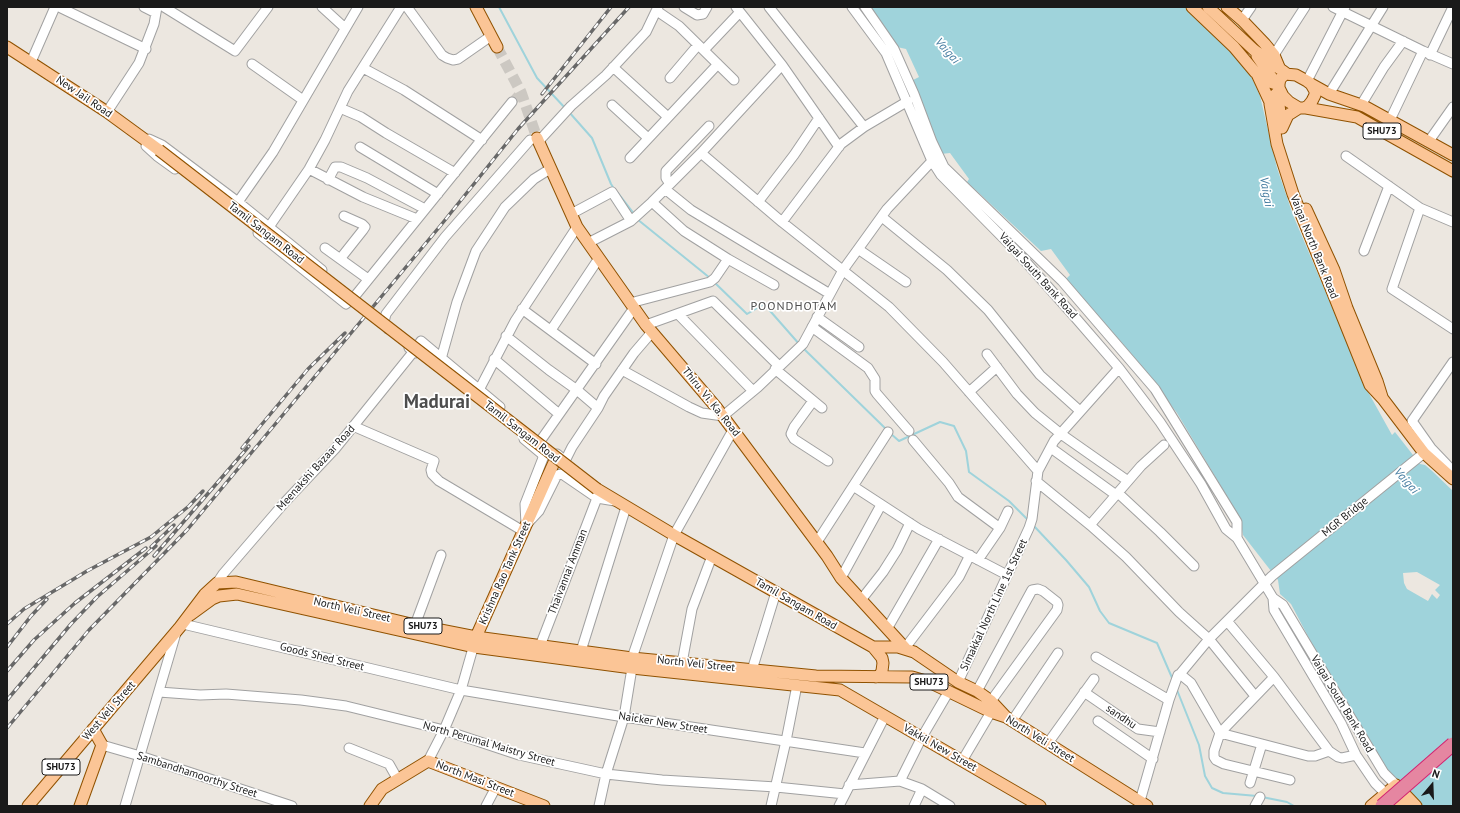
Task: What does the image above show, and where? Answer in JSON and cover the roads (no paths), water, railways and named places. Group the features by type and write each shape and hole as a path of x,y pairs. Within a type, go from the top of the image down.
{"highway":[{"path":"1384,800 1453,744"}],"main road":[{"path":"476,7 497,47"},
{"path":"1192,7 1234,47 1256,72 1280,89"},
{"name":"SHU73","path":"1208,7 1254,50 1283,70 1296,75 1329,94 1361,105 1453,155"},
{"path":"1227,7 1242,20 1274,54 1283,70 1283,75 1280,78 1280,89 1270,102"},
{"name":"New Jail Road","path":"7,47 107,112 159,150"},
{"name":"SHU73","path":"1254,50 1289,102 1302,108 1357,117 1453,171"},
{"name":"Vaigai North Bank Road","path":"1256,72 1270,102 1277,144 1293,194 1370,385 1385,402 1421,455 1453,478"},
{"path":"1282,128 1288,115 1311,104 1314,98 1314,91 1309,82"},
{"name":"Vaigai North Bank Road","path":"1280,89 1279,104 1284,143 1300,193 1334,270 1347,308 1378,381 1385,402"},
{"name":"Thiru. Vi. Ka. Road","path":"535,140 577,226 632,305 649,328 723,416 817,542 841,578 905,648"},
{"name":"Tamil Sangam Road","path":"159,150 560,459 597,494 622,504 873,647"},
{"name":"Krishna Rao Tank Street","path":"475,642 533,508 560,459"},
{"name":"North Veli Street","path":"217,583 236,582 415,625 475,642 540,646 581,651 632,663 682,663 816,676 912,677 929,682 991,707 1144,804"},
{"path":"217,583 237,594"},
{"name":"West Veli Street","path":"28,806 183,624 205,594 217,583"},
{"name":"West Veli Street","path":"183,624 212,599 219,596 237,594"},
{"name":"North Veli Street","path":"237,594 475,642 840,690"},
{"path":"873,647 905,648 914,652 958,682 977,691 991,707"},
{"path":"873,647 882,658 884,668 880,675 876,677"},
{"path":"840,690 842,681 846,677"},
{"name":"Vakkil New Street","path":"840,690 1040,806"},
{"path":"80,806 102,745 93,729"},
{"path":"370,806 382,789 428,761"},
{"name":"North Masi Street","path":"428,761 544,806"},
{"path":"1371,806 1384,800 1396,786"},
{"name":"Vaigai South Bank Road","path":"1396,786 1400,802"},
{"name":"Vaigai South Bank Road","path":"1384,800 1416,806"}],"street":[{"path":"31,62 55,7"},
{"path":"59,7 146,49"},
{"path":"107,112 139,63 146,49 154,24 156,10 144,7"},
{"path":"164,7 235,51 268,7"},
{"path":"322,7 345,28"},
{"path":"238,202 273,152 358,7"},
{"path":"269,226 309,169 325,140 348,91 401,7"},
{"path":"407,7 442,54 447,58 458,59 466,55 491,36"},
{"path":"684,7 697,15 703,14 707,7"},
{"path":"769,7 864,127"},
{"name":"Vaigai South Bank Road","path":"852,7 886,53 908,101 932,161 941,175 1017,252 1119,368 1160,422 1201,484 1226,529 1238,538 1274,598 1283,605 1384,773 1396,786"},
{"name":"Vaigai South Bank Road","path":"864,7 894,49 914,94 932,142 944,167 1062,281 1155,389 1237,522 1238,538"},
{"path":"1242,20 1251,7"},
{"path":"1274,54 1305,7"},
{"path":"1333,7 1344,10 1372,26 1453,64"},
{"path":"1329,94 1383,7"},
{"path":"1390,120 1453,7"},
{"path":"524,528 525,504 544,458 542,454 386,327 384,322 386,314 445,237 535,140 613,67 646,32 658,9 679,26 734,80"},
{"path":"670,78 738,9 782,66 839,147"},
{"path":"1309,82 1344,10"},
{"path":"1361,105 1384,67 1403,41"},
{"path":"252,64 303,100"},
{"path":"630,158 718,64"},
{"path":"588,243 631,221 639,214 701,153 782,66"},
{"path":"613,67 668,117"},
{"path":"363,68 404,90 482,140"},
{"path":"782,222 839,147 864,127 908,101"},
{"path":"130,130 157,156 198,185 346,304 355,296 512,102"},
{"path":"612,105 648,138"},
{"path":"1429,141 1453,107"},
{"path":"340,108 361,117 455,173"},
{"path":"758,202 794,155 819,118"},
{"path":"709,126 666,171 668,186 691,210 830,294"},
{"path":"130,130 162,145 269,226 355,296"},
{"path":"360,147 438,194"},
{"path":"701,153 782,222 889,307 944,362 1038,471"},
{"path":"1346,156 1420,208 1453,222"},
{"path":"622,370 702,413 723,416 753,391 800,346 843,270 882,217 932,161"},
{"path":"328,180 335,167 342,167 367,178 425,209"},
{"path":"309,169 363,197 417,219"},
{"path":"441,359 457,302 476,251 505,207 534,179 550,169"},
{"path":"1364,251 1389,186"},
{"path":"571,214 612,192 631,221"},
{"path":"652,202 684,231 728,259 774,285"},
{"path":"1420,208 1392,289 1453,329"},
{"path":"340,259 364,227 362,224 344,216"},
{"path":"882,217 947,270 988,310 1040,375 1080,411"},
{"path":"479,390 506,336 522,309 577,226"},
{"path":"325,248 368,280"},
{"path":"858,249 906,282"},
{"path":"550,330 599,258"},
{"path":"541,440 596,364 632,305 713,280 728,259"},
{"path":"414,351 421,341 541,440 560,459 572,447 649,328 678,314 713,301 777,368 822,408"},
{"path":"522,309 596,364"},
{"path":"678,314 753,391"},
{"path":"817,317 859,347"},
{"path":"812,327 868,368 875,379 875,391 877,394 949,483 958,497 1000,528"},
{"path":"506,336 577,390 598,408"},
{"name":"Meenakshi Bazaar Road","path":"217,583 222,574 285,502 335,449 414,351"},
{"path":"987,354 1017,394 1028,406 1061,434 1128,481"},
{"path":"494,359 559,414"},
{"path":"1453,362 1450,373 1412,421 1431,448 1453,470"},
{"path":"969,392 997,367"},
{"name":"Simakkal North Line 1st Street","path":"958,682 1030,523 1038,471 1061,434 1119,368"},
{"path":"813,401 794,427 791,434 794,439 828,461"},
{"path":"353,426 434,461 432,474 439,481 524,528"},
{"path":"599,806 606,774 624,717 632,663 674,535 733,430"},
{"path":"817,542 888,432"},
{"path":"1090,525 1141,466 1164,446"},
{"path":"1051,448 1117,494 1160,532 1194,566"},
{"name":"MGR Bridge","path":"1144,804 1160,732 1172,690 1179,675 1209,639 1264,583 1421,455"},
{"path":"524,528 539,510 557,475 562,474 597,494"},
{"path":"1036,481 1090,525 1126,557 1179,612 1209,639 1255,696"},
{"path":"853,486 910,523 1007,575"},
{"name":"Thaivannai Amman","path":"540,646 597,494"},
{"path":"581,651 622,504"},
{"path":"841,578 881,505"},
{"path":"905,648 974,558 1000,528 1008,511"},
{"path":"861,600 883,572 897,550 910,523"},
{"path":"887,629 939,539"},
{"path":"415,625 441,555"},
{"path":"682,663 692,609 712,556"},
{"name":"Simakkal North Line 1st Street","path":"977,691 1032,590 1038,589 1043,591 1057,602 1058,610 991,707"},
{"path":"752,670 776,592"},
{"name":"Vaigai South Bank Road","path":"1274,598 1274,610 1337,717 1356,755 1375,783 1384,800"},
{"path":"1227,621 1274,677 1329,751 1342,758 1356,755"},
{"path":"125,806 159,692 183,624"},
{"name":"Goods Shed Street","path":"183,624 461,690"},
{"path":"428,761 444,730 461,690 475,642"},
{"path":"1009,719 1058,653"},
{"path":"1096,657 1169,700"},
{"path":"1179,675 1191,683 1220,733 1308,756 1315,756 1329,751"},
{"path":"1274,677 1220,733 1214,751 1214,757 1216,760 1224,764 1290,780"},
{"path":"1048,743 1094,679"},
{"path":"771,806 797,685"},
{"name":"Naicker New Street","path":"461,690 624,717 865,753"},
{"path":"900,781 922,737 949,691"},
{"name":"North Perumal Maistry Street","path":"159,692 200,695 226,694 301,700 346,706 444,730 519,755 606,774 662,780 776,787 845,794"},
{"name":"sandhu","path":"1084,692 1138,729 1160,732"},
{"path":"962,761 991,707"},
{"path":"838,806 885,716"},
{"path":"1098,721 1153,760"},
{"path":"1250,783 1262,744"},
{"name":"Sambandhamoorthy Street","path":"102,745 292,806"},
{"path":"349,748 389,764 398,780"},
{"path":"849,785 900,781 922,789 950,806"},
{"path":"486,806 496,787"},
{"path":"914,806 922,789"},
{"path":"1255,806 1260,797"}],"water":[{"name":"Vaigai","path":"871,7 1186,7 1234,54 1251,76 1260,96 1277,168 1293,215 1367,390 1392,435 1395,432 1420,464 1425,465 1453,491 1453,806 1422,806 1386,772 1324,667 1291,604 1280,594 1278,580 1243,535 1240,518 1177,413 1135,358 1066,279 1070,275 1051,249 1041,251 967,182 969,179 950,153 941,154 913,80 919,77 906,49 897,47","holes":["1417,572 1440,585 1435,590 1440,595 1437,599 1432,594 1428,601 1407,589 1404,583 1403,573"]}],"waterway":[{"path":"499,7 537,78 566,109"},
{"path":"569,112 592,138 611,184 615,190"},
{"path":"618,193 635,215"},
{"path":"637,219 710,278"},
{"path":"714,282 747,314 764,304 800,345"},
{"path":"803,348 887,430"},
{"path":"890,433 899,441 940,422 954,426 966,451 969,472 1009,501 1028,520"},
{"path":"1033,525 1089,587 1100,611 1109,623 1157,643 1173,680"},
{"path":"1177,690 1199,745 1205,776 1212,788 1223,793 1257,796"},
{"path":"1262,797 1287,802 1294,806"}],"tunnel":[{"path":"497,47 521,92 537,138"},
{"path":"512,102 521,92"}],"railway":[{"path":"542,94 611,7"},
{"path":"7,728 89,630 187,530 441,225 518,129 629,7"},
{"path":"242,448 308,369 345,333"},
{"path":"154,556 249,446"},
{"path":"7,624 24,609 87,571 151,537 189,506 203,491"},
{"path":"151,547 174,525"},
{"path":"7,700 71,624 97,597 156,546"},
{"path":"7,671 34,640 75,603 146,548"},
{"path":"7,647 31,616 47,599"}],"district":[{"name":"POONDHOTAM","path":"794,307"},
{"name":"Madurai","path":"437,403"}]}
